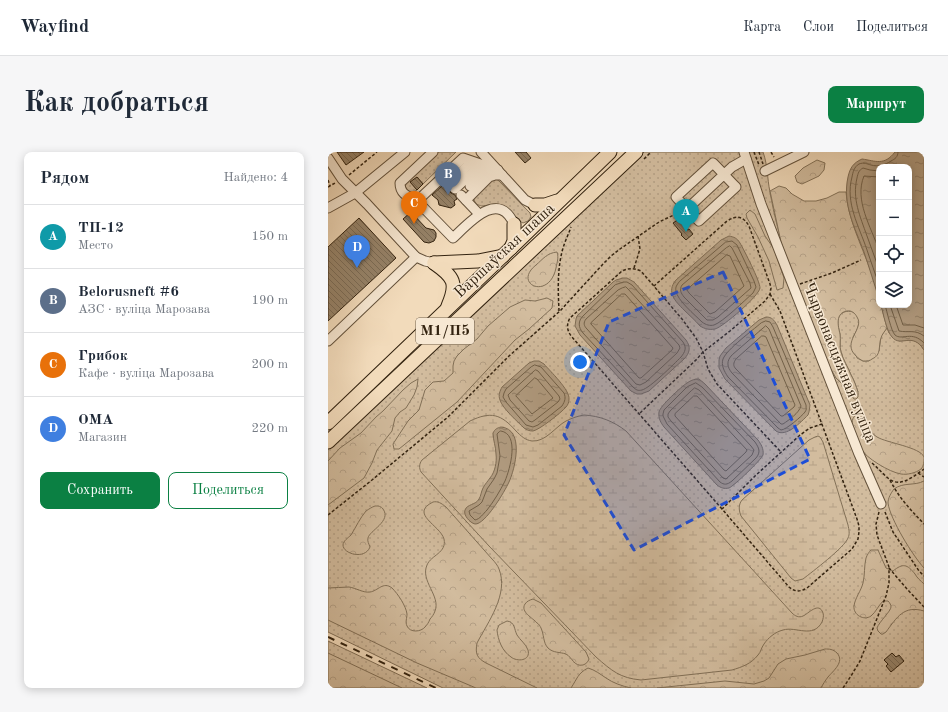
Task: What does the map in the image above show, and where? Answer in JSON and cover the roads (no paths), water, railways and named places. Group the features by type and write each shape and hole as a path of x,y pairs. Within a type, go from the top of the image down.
{"highway":[{"name":"Варшаўская шаша","path":"328,423 610,152"},
{"name":"Варшаўская шаша","path":"328,442 636,152"},
{"path":"535,205 545,205 561,200"},
{"path":"434,263 478,261 507,252 514,241 514,224"},
{"path":"434,263 445,271 453,283 454,290 446,310"}],"street":[{"path":"328,208 355,193 404,152"},
{"path":"433,152 400,183 400,189 406,196 416,200 453,238 479,214 487,210 497,209 503,211 511,217 514,224"},
{"path":"481,152 525,200 535,205"},
{"path":"762,169 804,152"},
{"path":"450,165 460,155 500,172"},
{"path":"687,209 745,156"},
{"name":"Чырвонасцяжная вуліца","path":"745,156 761,204 793,286 859,454 881,504"},
{"path":"328,158 342,179 416,257 434,263"},
{"path":"416,200 463,158 500,172"},
{"path":"479,214 446,180 466,161 500,172"},
{"path":"713,163 724,174 736,187 699,221 676,197 713,163"},
{"path":"470,186 480,176 500,172"},
{"path":"456,190 478,173 500,172"},
{"path":"416,200 442,173"},
{"path":"328,341 416,257"}],"water":[{"path":"895,152 924,152 924,350 920,344 911,340 895,340 890,335 882,308 912,308 912,164 876,164 876,290 864,252 853,225 848,206 848,177 854,164 862,159 880,162"},
{"path":"729,236 735,238 740,243 755,273 760,288 754,298 725,323 715,329 707,329 700,326 675,300 672,288 676,280 721,240"},
{"path":"627,278 634,282 686,340 689,348 689,352 684,359 649,391 641,394 631,391 580,335 575,326 577,316 613,282"},
{"path":"766,317 773,319 777,325 810,405 808,415 789,431 780,433 776,431 725,379 719,368 720,356 726,348 759,320"},
{"path":"539,361 544,364 555,376 566,391 569,402 560,413 545,425 533,431 524,428 510,415 501,403 499,396 502,387 529,363"},
{"path":"699,379 705,384 758,440 763,449 763,455 761,458 729,488 723,488 717,485 664,427 659,418 660,409 667,401 684,385"},
{"path":"501,427 508,429 516,442 514,468 507,486 499,500 484,519 475,524 467,518 465,510 478,501 482,489 492,476 496,457 493,433 496,429"}],"railway":[{"path":"328,637 436,688"}],"place":[{"name":"Belorusneft #6","path":"448,195"},
{"name":"Грибок","path":"414,224"},
{"name":"ТП-12","path":"686,232"},
{"name":"ОМА","path":"357,268"}]}
